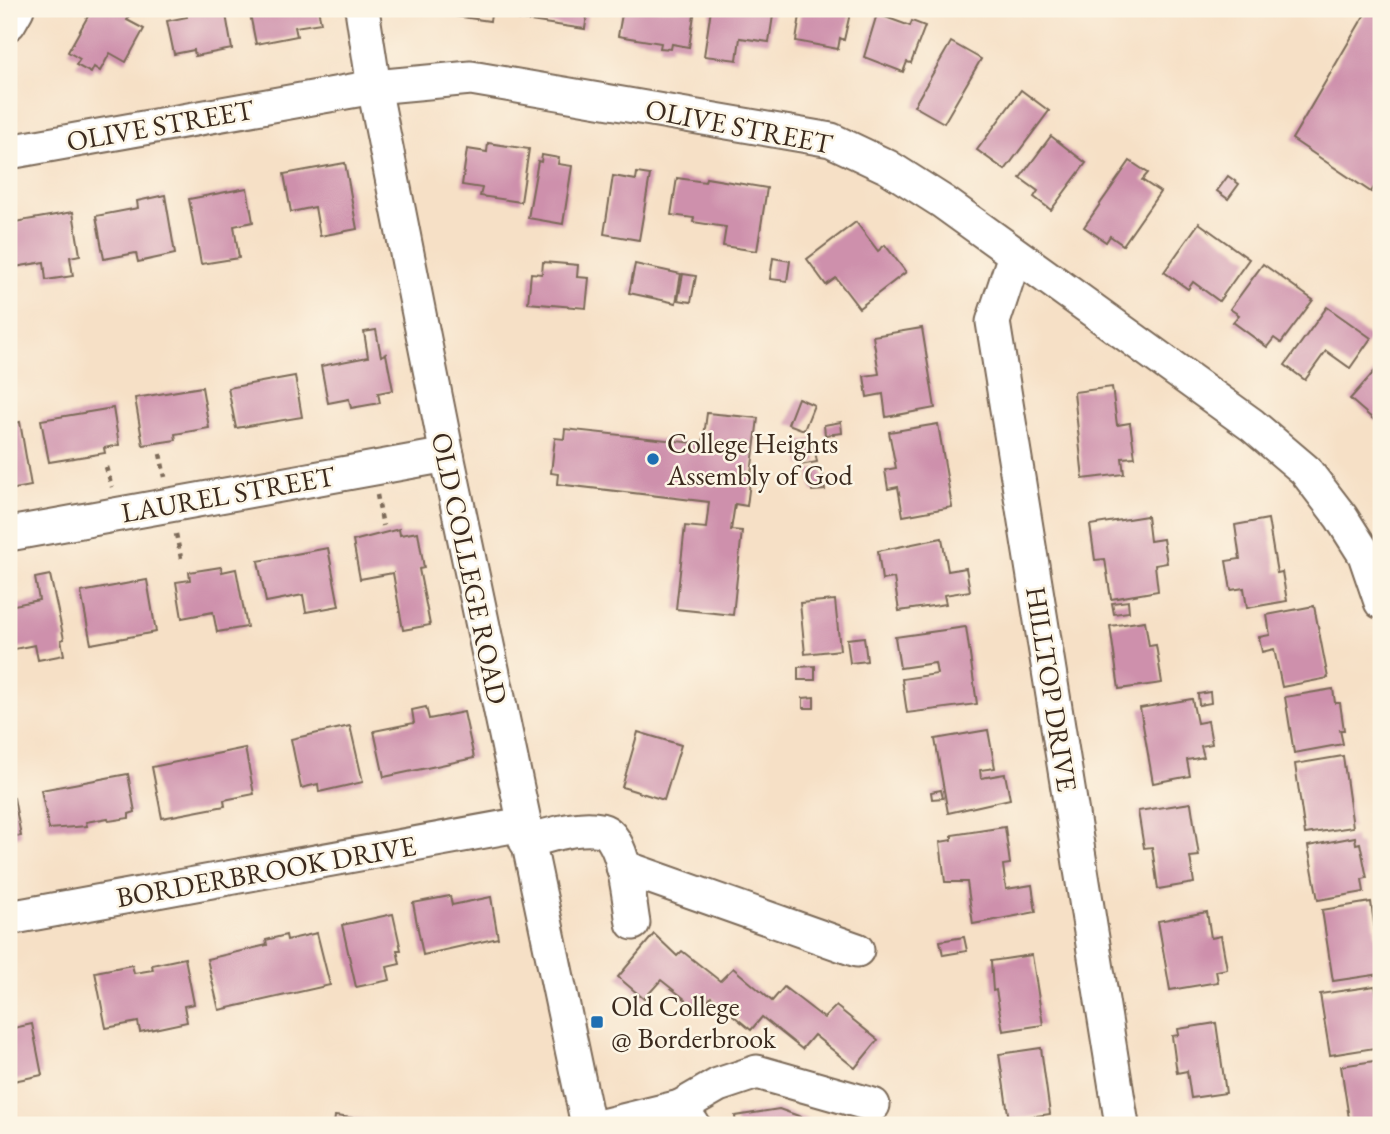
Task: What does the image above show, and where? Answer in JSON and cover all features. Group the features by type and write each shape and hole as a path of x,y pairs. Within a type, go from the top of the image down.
{"street":[{"path":"9,23 17,9"},
{"name":"OLD COLLEGE ROAD","path":"362,9 374,87 447,454 587,1125"},
{"name":"OLIVE STREET","path":"9,152 374,87 471,78 831,140 888,167 1252,425 1305,470 1341,517 1365,555 1381,602"},
{"name":"HILLTOP DRIVE","path":"1015,256 993,322 1122,1125"},
{"name":"LAUREL STREET","path":"9,534 447,454"},
{"name":"BORDERBROOK DRIVE","path":"9,918 524,832 604,830 615,841 622,867"},
{"path":"622,867 633,923"},
{"path":"622,867 857,950"},
{"path":"606,1125 687,1116 718,1085 757,1072 873,1105"}],"building":[{"path":"92,9 134,9 127,20 144,29 126,62 110,53 100,71 94,67 91,73 76,65 80,59 68,52"},
{"path":"186,9 225,9 232,49 195,56 194,50 174,54 167,21 187,17"},
{"path":"249,9 318,9 321,23 295,27 297,36 256,44"},
{"path":"433,9 492,9 490,21 433,13"},
{"path":"518,9 588,9 585,29 516,19"},
{"path":"623,9 695,9 689,47 672,44 671,49 660,48 661,43 618,36"},
{"path":"711,9 774,9 769,42 740,38 737,60 704,56"},
{"path":"801,9 851,9 844,40 840,38 838,49 796,41"},
{"path":"1368,9 1381,17 1381,176 1371,192 1292,139"},
{"path":"877,14 910,26 912,21 925,26 911,63 907,62 903,72 864,57"},
{"path":"951,42 981,59 944,123 914,106"},
{"path":"1021,90 1049,111 1005,170 977,150"},
{"path":"1051,136 1086,163 1051,210 1034,197 1038,191 1020,178"},
{"path":"488,143 529,149 521,202 480,196 482,188 462,185 467,149 487,152"},
{"path":"542,155 559,158 558,164 572,166 563,224 528,218 538,161 541,162"},
{"path":"1130,161 1148,173 1142,180 1160,192 1123,245 1110,236 1106,242 1084,227"},
{"path":"345,163 357,229 320,236 315,207 291,212 284,174"},
{"path":"637,173 650,175 639,240 604,234 613,176 636,180"},
{"path":"1228,176 1239,184 1228,199 1217,191"},
{"path":"677,178 705,182 706,178 767,188 757,251 723,246 726,227 693,222 694,218 671,215"},
{"path":"247,188 253,222 234,226 239,258 201,264 189,199"},
{"path":"165,195 175,254 138,262 136,253 104,259 96,216 138,208 137,201"},
{"path":"73,212 80,255 70,257 73,276 46,280 44,262 9,268 9,223"},
{"path":"856,222 878,251 885,245 906,272 859,308 836,278 826,285 807,259"},
{"path":"1199,223 1249,259 1219,301 1193,282 1188,289 1164,272"},
{"path":"773,258 790,261 787,281 770,279"},
{"path":"543,262 578,265 577,277 589,278 586,308 528,303 531,273 542,274"},
{"path":"635,264 681,274 676,303 629,293"},
{"path":"1263,264 1313,300 1281,343 1274,338 1267,347 1233,322 1239,315 1230,309"},
{"path":"683,274 696,276 691,302 678,300"},
{"path":"1327,307 1371,338 1350,368 1326,351 1305,380 1285,365"},
{"path":"922,328 935,408 886,417 883,394 867,397 864,376 879,374 873,336"},
{"path":"376,330 381,356 386,354 393,390 378,393 380,403 351,408 349,399 328,403 321,366 368,357 364,332"},
{"path":"1381,364 1381,426 1350,399"},
{"path":"295,376 302,417 236,428 228,388"},
{"path":"202,387 209,428 175,434 176,440 143,445 135,398"},
{"path":"1112,387 1117,425 1130,423 1135,457 1122,458 1124,474 1083,479 1074,392"},
{"path":"798,398 814,405 804,430 788,424"},
{"path":"113,408 119,445 104,448 105,453 49,462 41,420"},
{"name":"College Heights Assembly of God","path":"707,413 758,418 747,506 735,504 731,530 742,531 733,615 676,609 685,526 706,528 709,502 557,484 558,474 551,473 555,438 564,439 565,429 703,444"},
{"path":"20,422 31,486 9,490 9,424"},
{"path":"841,422 842,433 825,435 824,425"},
{"path":"938,424 952,507 903,516 898,487 888,489 885,470 896,468 889,432"},
{"path":"813,439 817,462 800,465 797,442"},
{"path":"822,469 825,490 812,491 809,470"},
{"path":"1147,516 1150,541 1163,539 1167,563 1155,565 1158,591 1111,599 1105,559 1095,560 1090,525"},
{"path":"1268,519 1277,573 1282,572 1287,601 1247,608 1244,588 1231,590 1226,561 1240,559 1235,525"},
{"path":"399,529 400,535 418,532 424,568 419,569 430,625 403,630 393,573 360,579 353,541"},
{"path":"942,538 948,571 966,568 970,591 944,595 946,604 899,611 894,578 882,580 878,551"},
{"path":"328,548 339,606 306,612 303,595 266,602 258,561"},
{"path":"221,567 222,572 236,569 247,627 217,632 213,612 182,618 176,582 190,580 189,572"},
{"path":"50,575 64,639 61,640 64,655 38,660 35,645 9,650 9,606 39,600 35,578"},
{"path":"147,580 156,632 91,644 81,592"},
{"path":"835,600 840,650 805,654 800,603"},
{"path":"1128,601 1129,612 1114,614 1112,603"},
{"path":"1314,606 1328,678 1282,687 1274,649 1262,652 1259,637 1270,635 1267,615"},
{"path":"1145,621 1149,646 1156,645 1162,683 1119,689 1110,626"},
{"path":"966,627 977,704 907,713 902,679 937,674 935,663 900,668 895,637"},
{"path":"864,637 867,661 850,663 847,639"},
{"path":"815,666 815,680 798,680 798,667"},
{"path":"1333,689 1335,703 1340,703 1343,744 1294,753 1285,697"},
{"path":"1210,692 1211,703 1199,705 1198,694"},
{"path":"814,697 814,708 803,708 803,698"},
{"path":"1192,699 1197,723 1208,721 1212,744 1201,746 1204,757 1187,760 1190,776 1153,783 1140,708"},
{"path":"426,707 429,719 464,712 474,758 384,777 374,731 414,723 412,710"},
{"path":"350,726 363,782 319,792 318,784 301,788 291,739"},
{"path":"988,730 995,768 980,770 981,778 1005,774 1010,799 948,813 935,739"},
{"path":"638,732 681,745 664,800 622,787"},
{"path":"245,748 254,794 224,800 225,806 162,818 152,767"},
{"path":"1343,756 1353,827 1305,834 1295,764"},
{"path":"128,774 135,812 129,814 129,818 109,821 108,818 86,822 87,826 49,829 41,790"},
{"path":"941,790 943,798 932,799 931,792"},
{"path":"14,798 21,836 9,838 9,799"},
{"path":"1191,803 1199,856 1190,857 1194,883 1158,889 1152,847 1144,848 1138,811"},
{"path":"1005,827 1010,864 1003,865 1006,889 1032,885 1036,912 973,924 967,882 945,882 940,842 952,840 952,835"},
{"path":"1355,837 1356,844 1360,843 1367,878 1362,879 1364,892 1318,900 1308,846"},
{"path":"450,896 452,905 491,897 498,938 423,955 413,903"},
{"path":"1371,902 1381,974 1333,981 1322,910"},
{"path":"1207,912 1211,938 1221,936 1227,969 1216,971 1218,982 1170,990 1158,921"},
{"path":"393,914 401,950 397,950 400,964 387,967 390,980 356,987 342,925"},
{"path":"317,933 330,985 219,1010 207,959 267,945 266,940 286,935 287,940"},
{"path":"654,934 677,956 682,951 720,981 733,968 772,1001 784,987 824,1018 836,1006 878,1040 855,1068 814,1035 802,1049 762,1017 751,1030 711,997 700,1011 661,980 644,999 618,977"},
{"path":"964,937 967,951 943,955 940,941"},
{"path":"1032,955 1043,1025 1003,1031 996,990 993,991 991,961"},
{"path":"185,958 194,1004 184,1006 187,1022 140,1032 138,1022 106,1028 95,972 132,965 134,973 153,970 152,965"},
{"path":"1375,986 1377,996 1381,995 1381,1047 1330,1055 1320,994"},
{"path":"1216,1023 1226,1093 1191,1098 1187,1071 1177,1073 1172,1036 1179,1035 1178,1029"},
{"path":"32,1024 42,1075 9,1082 9,1029"},
{"path":"1041,1048 1050,1114 1009,1120 999,1054"},
{"path":"1381,1060 1381,1125 1350,1125 1341,1066"},
{"path":"779,1109 824,1125 736,1125 735,1116"},
{"path":"335,1116 380,1121 379,1125 334,1125"}],"place":[{"name":"College Heights Assembly of God","path":"653,459"},
{"name":"Old College @ Borderbrook","path":"597,1022"}]}
